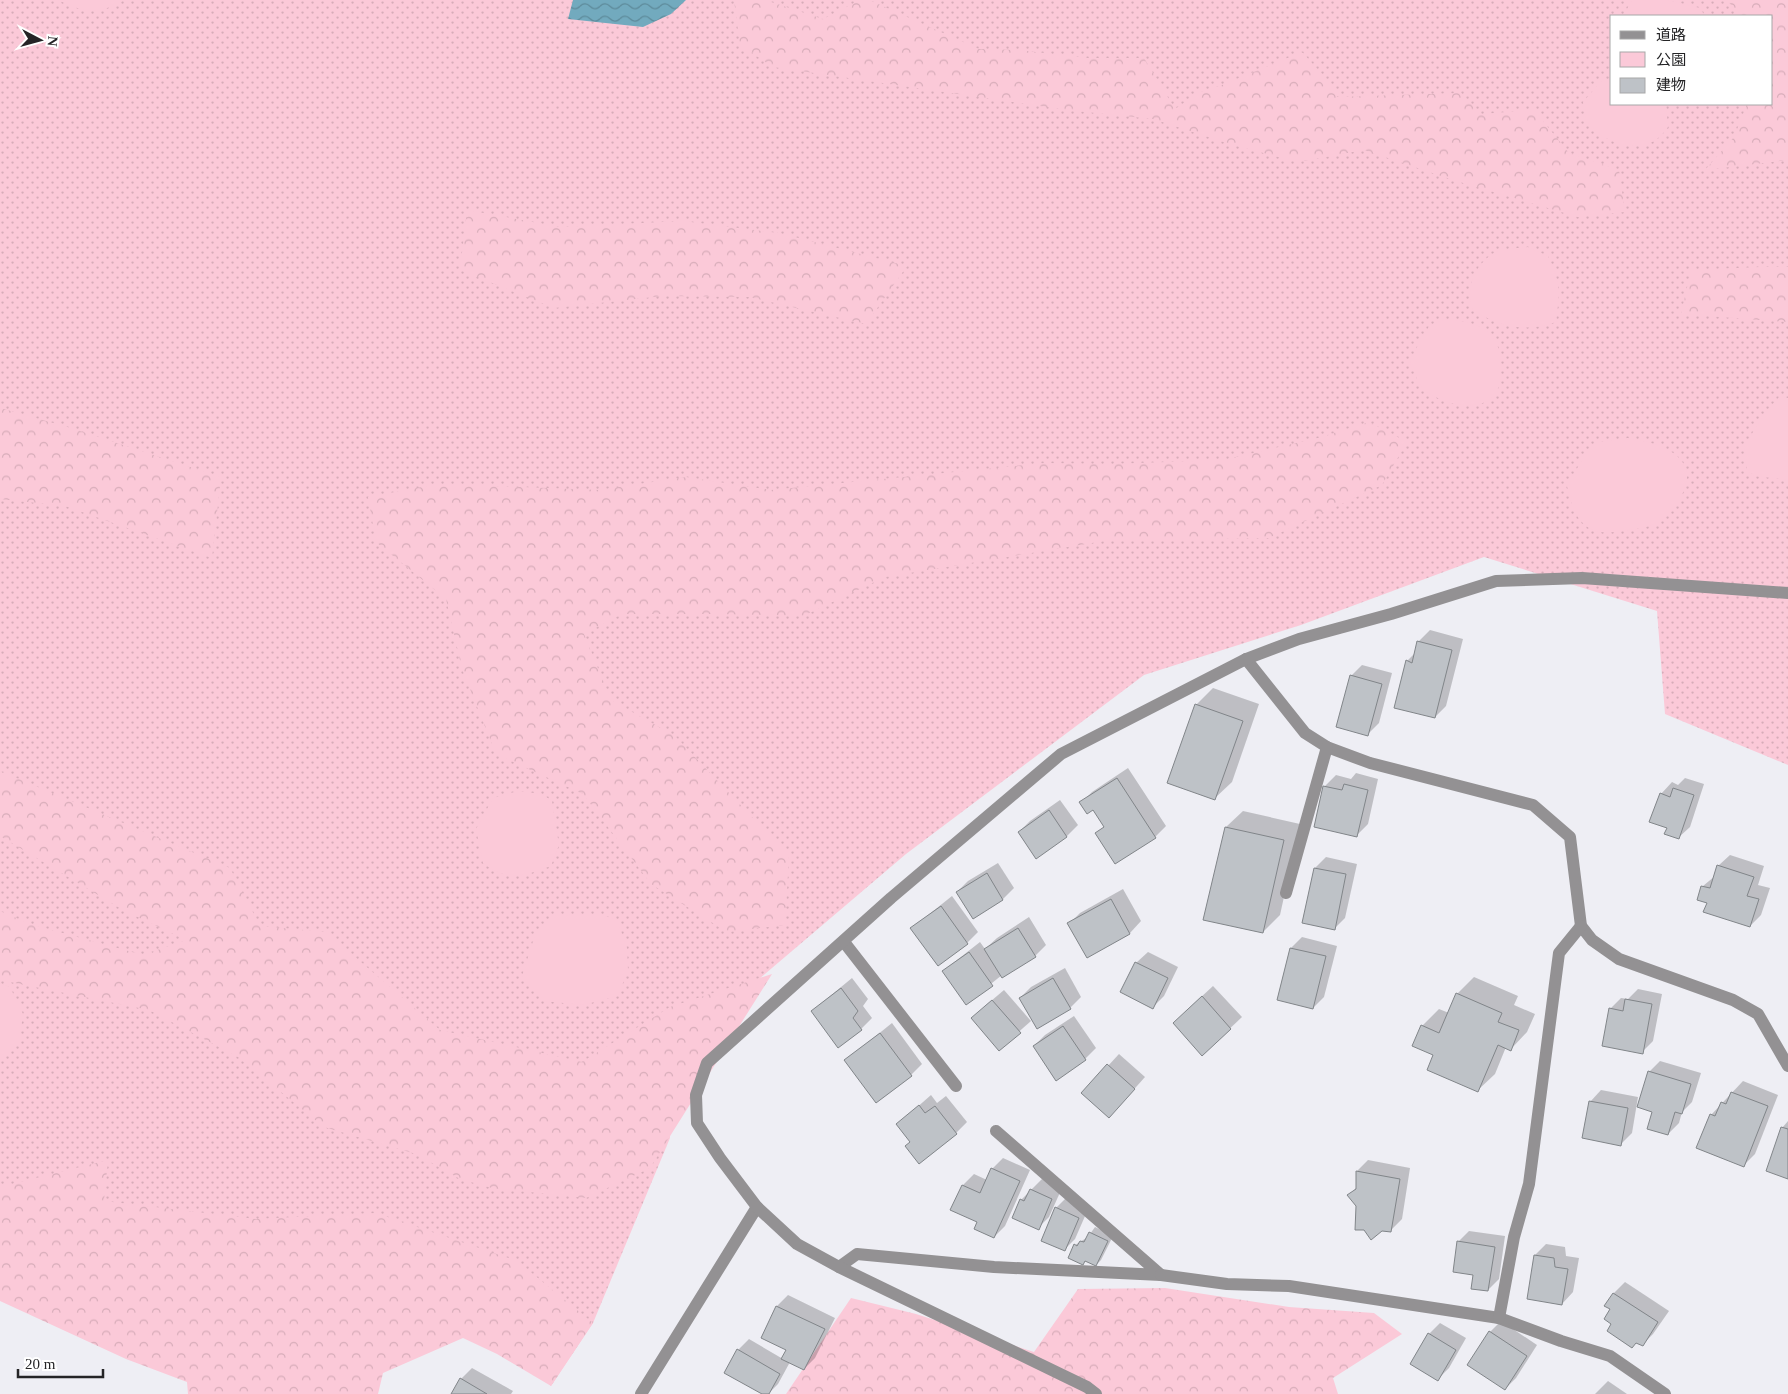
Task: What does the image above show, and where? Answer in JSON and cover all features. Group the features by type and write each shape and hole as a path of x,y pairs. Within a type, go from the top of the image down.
{"street":[{"path":"1096,1394 1087,1387 839,1267 797,1244 757,1207 732,1175 697,1123 696,1095 707,1063 891,898 1061,754 1246,659 1299,638 1391,614 1496,581 1582,578 1788,593"},
{"path":"1246,659 1305,733 1327,747 1370,763 1532,805 1570,837 1582,926 1592,940 1619,959 1733,1000 1758,1014 1788,1066"},
{"path":"1286,893 1327,747"},
{"path":"1500,1318 1514,1237 1529,1184 1559,953 1582,926"},
{"path":"844,942 956,1086"},
{"path":"996,1131 1161,1275"},
{"path":"641,1394 757,1207"},
{"path":"839,1267 857,1254 994,1267 1161,1275 1227,1284 1289,1286 1500,1318 1561,1341 1610,1356 1665,1394"}],"green space":[{"path":"0,0 1788,0 1788,765 1665,714 1657,611 1484,557 1301,625 1144,675 906,854 671,1054 670,1138 593,1323 551,1386 389,1232 0,1197"},
{"path":"58,0 124,0 106,9 91,11 76,8"},
{"path":"734,0 765,0 823,19 860,0 869,0 979,49 1018,50 1088,58 1144,58 1175,109 1200,92 1222,85 1302,52 1330,83 1337,97 1461,93 1481,114 1534,110 1569,153 1619,170 1625,212 1578,217 1453,180 1364,150 1298,162 1233,145 1153,119 1067,110 773,67 740,45"},
{"path":"1632,0 1668,0 1700,8 1704,15 1624,15"},
{"path":"1726,0 1788,0 1788,160 1705,170 1734,137 1747,105 1773,105 1773,15 1742,15"},
{"path":"1603,79 1610,79 1610,105 1666,105 1668,127 1657,139 1649,143 1629,145 1619,143 1601,135 1593,128 1586,119 1583,102"},
{"path":"467,210 560,227 683,221 779,233 907,266 866,324 749,297 663,296 554,308 460,270"},
{"path":"1528,247 1548,256 1552,266 1558,288 1556,322 1523,328 1493,321 1473,310 1470,287 1472,279 1485,260 1496,252"},
{"path":"1788,267 1788,322 1681,314 1691,270"},
{"path":"1446,319 1470,323 1480,327 1494,338 1498,347 1501,372 1500,383 1493,396 1482,403 1474,405 1454,404 1436,397 1422,387 1410,363 1420,340 1430,325"},
{"path":"1780,396 1788,398 1788,480 1755,476 1747,470 1744,447 1763,415"},
{"path":"0,408 71,428 221,477 212,558 65,506 0,499"},
{"path":"1369,422 1407,442 1382,485 1269,538 1104,541 885,577 803,616 622,614 584,634 611,700 675,736 789,856 785,925 727,932 651,884 583,794 496,754 462,669 446,599 376,542 368,497 438,484 599,490 686,477 771,490 1045,463 1110,464 1223,460 1318,438"},
{"path":"1628,438 1660,446 1674,454 1685,466 1687,481 1675,506 1657,523 1623,531 1596,531 1587,527 1578,517 1572,505 1567,486 1583,458 1598,442"},
{"path":"0,771 230,868 260,926 326,932 440,1030 582,1062 670,1007 772,974 650,1168 586,1198 492,1188 460,1179 416,1154 324,1127 238,1057 149,1010 0,980 0,911 30,924 143,955 186,940 123,910 0,836"},
{"path":"518,791 542,794 552,801 559,845 551,866 516,876 500,873 483,863 476,829 493,798"},
{"path":"600,914 617,920 627,948 628,970 618,996 583,1005 544,1001 522,976 535,935 554,916"},
{"path":"0,983 10,987 23,1014 19,1043 6,1055 0,1056"},
{"path":"108,1160 104,1201 256,1219 376,1213 517,1261 593,1323 551,1386 497,1354 463,1338 383,1373 378,1394 188,1394 187,1382 126,1359 0,1301 0,1187"},
{"path":"1165,1288 1289,1307 1374,1313 1402,1334 1333,1378 1338,1394 786,1394 851,1298 916,1314 1034,1352 1078,1289"}],"water":[{"path":"573,0 686,0 671,14 643,27 568,19"}],"building":[{"path":"1417,641 1452,650 1435,718 1394,708 1406,660 1412,663"},
{"path":"1350,675 1382,684 1368,736 1336,727"},
{"path":"1195,704 1243,721 1215,800 1167,783"},
{"path":"1117,778 1156,838 1115,864 1095,833 1104,827 1093,810 1087,814 1079,802"},
{"path":"1344,784 1368,790 1357,837 1314,827 1323,786 1342,790"},
{"path":"1673,788 1694,795 1679,839 1664,834 1667,828 1649,822 1660,793 1670,797"},
{"path":"1049,810 1067,837 1036,859 1018,832"},
{"path":"1225,827 1284,840 1263,933 1203,920"},
{"path":"1717,865 1754,877 1747,896 1759,899 1750,927 1703,912 1707,903 1697,900 1701,886 1710,888"},
{"path":"1314,868 1346,874 1335,930 1302,923"},
{"path":"987,873 1003,900 973,919 956,892"},
{"path":"1111,899 1130,934 1087,958 1067,923"},
{"path":"941,906 968,944 938,966 910,928"},
{"path":"1018,928 1036,957 1002,978 984,949"},
{"path":"1290,948 1326,956 1313,1009 1277,1000"},
{"path":"969,952 993,986 966,1005 942,971"},
{"path":"1135,962 1168,978 1153,1009 1120,992"},
{"path":"1053,978 1071,1009 1037,1029 1019,998"},
{"path":"841,988 858,1011 853,1018 862,1030 838,1048 811,1011"},
{"path":"1456,993 1502,1013 1498,1022 1519,1030 1511,1051 1498,1045 1478,1092 1427,1070 1433,1055 1412,1046 1421,1025 1439,1033"},
{"path":"1202,996 1231,1029 1202,1056 1173,1023"},
{"path":"1625,999 1652,1004 1643,1054 1602,1046 1609,1008 1623,1011"},
{"path":"992,1000 1021,1033 999,1051 971,1018"},
{"path":"1063,1026 1086,1060 1056,1081 1033,1046"},
{"path":"880,1033 912,1076 876,1103 844,1060"},
{"path":"1107,1064 1135,1089 1109,1118 1081,1093"},
{"path":"1648,1071 1691,1084 1682,1114 1675,1112 1668,1135 1647,1129 1652,1112 1637,1107"},
{"path":"1731,1092 1768,1106 1744,1167 1696,1148 1710,1114 1715,1116 1721,1102 1726,1104"},
{"path":"1589,1101 1628,1108 1621,1146 1582,1138"},
{"path":"919,1105 925,1113 935,1106 957,1134 919,1164 905,1146 910,1142 896,1124"},
{"path":"1781,1127 1788,1129 1788,1179 1766,1171"},
{"path":"991,1168 1020,1181 994,1238 974,1229 977,1222 950,1210 962,1185 980,1193"},
{"path":"1356,1171 1400,1179 1391,1232 1382,1231 1371,1240 1364,1230 1355,1230 1356,1206 1347,1195 1356,1189"},
{"path":"1030,1189 1052,1199 1039,1230 1012,1218 1020,1199 1024,1201"},
{"path":"1055,1207 1079,1218 1065,1251 1041,1241"},
{"path":"1089,1232 1108,1241 1096,1266 1085,1261 1083,1265 1068,1258 1074,1244 1077,1246 1080,1241 1084,1242"},
{"path":"1457,1241 1495,1247 1488,1291 1471,1289 1473,1275 1453,1272"},
{"path":"1534,1255 1554,1258 1555,1267 1568,1269 1562,1305 1527,1299"},
{"path":"1613,1293 1658,1322 1643,1346 1636,1343 1632,1348 1607,1331 1611,1324 1604,1319 1610,1309 1604,1306"},
{"path":"776,1306 825,1329 804,1370 781,1359 786,1350 761,1338"},
{"path":"1489,1331 1527,1356 1505,1390 1467,1365"},
{"path":"1428,1333 1456,1350 1438,1381 1410,1364"},
{"path":"737,1349 780,1374 769,1394 762,1394 724,1373"},
{"path":"460,1378 487,1394 451,1394"}]}
